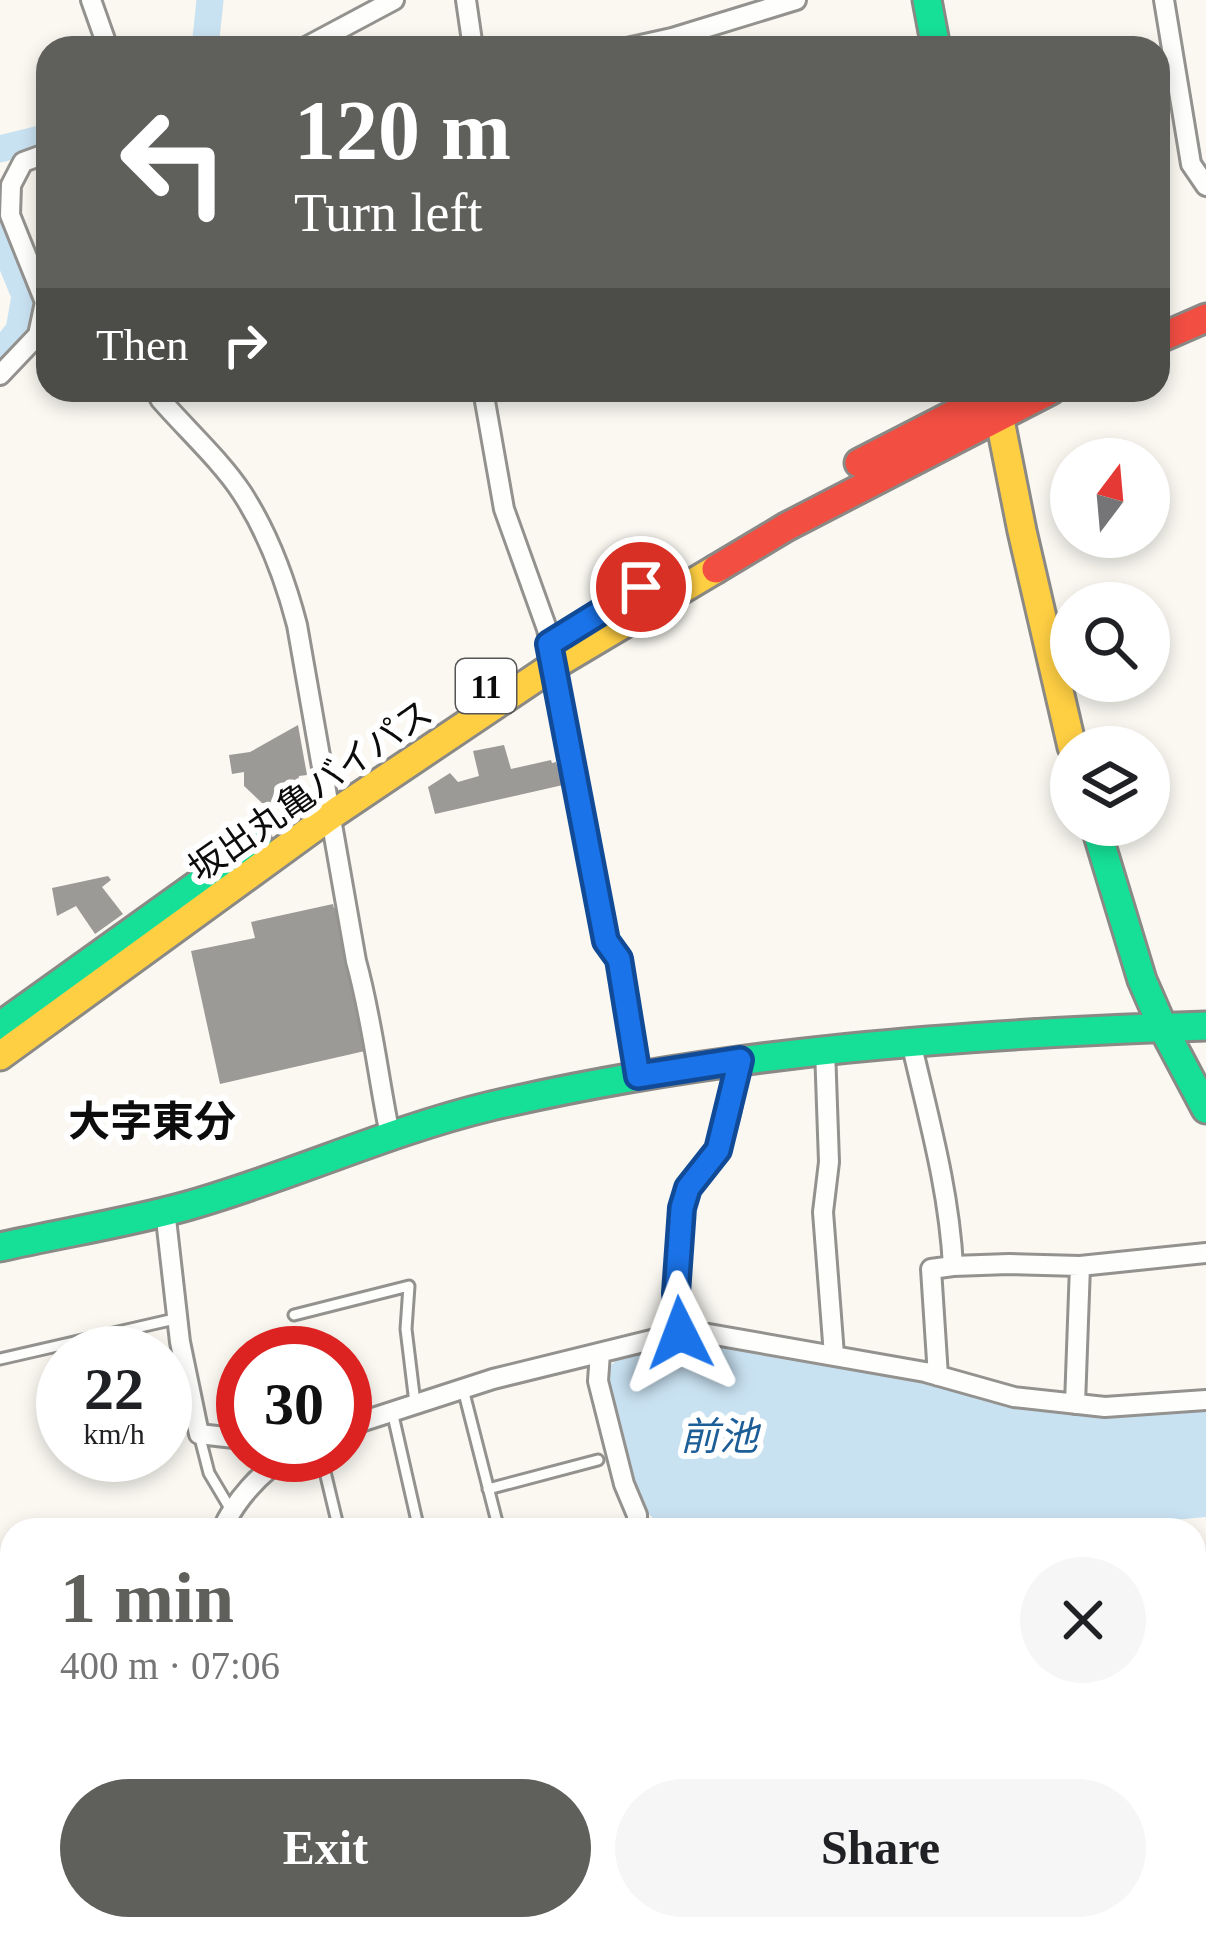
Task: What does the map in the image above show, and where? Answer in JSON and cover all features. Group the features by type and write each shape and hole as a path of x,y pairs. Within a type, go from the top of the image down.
{"main road":[{"path":"927,0 934,36"},
{"path":"1170,309 1206,293"},
{"path":"1170,334 1206,318"},
{"name":"坂出丸亀バイパス","path":"0,1026 676,566 779,507 990,402"},
{"path":"999,402 1022,531 1067,726"},
{"name":"坂出丸亀バイパス","path":"0,1056 328,804"},
{"path":"1101,846 1142,980 1206,1109"},
{"path":"0,1247 234,1191 390,1135 488,1107 638,1076 825,1049 1058,1031 1206,1026"}],"street":[{"path":"91,0 104,36"},
{"path":"326,36 394,0"},
{"path":"466,0 471,36"},
{"path":"679,36 796,0"},
{"path":"1164,0 1170,36"},
{"path":"1170,36 1191,164 1206,186"},
{"path":"36,157 8,172 10,215 36,280"},
{"path":"3,364 36,337"},
{"path":"163,402 241,491 279,567 297,625 390,1135"},
{"path":"485,402 504,509 547,629 606,941 619,959 638,1076"},
{"path":"911,1042 939,1153 953,1266"},
{"path":"825,1049 830,1162 823,1212 834,1355"},
{"path":"680,1333 676,1293 682,1208 688,1188 718,1150 740,1060"},
{"path":"165,1210 180,1342 199,1434 216,1436"},
{"path":"938,1376 931,1269 1080,1266 1206,1253"},
{"path":"1075,1404 1080,1266"},
{"path":"372,1418 463,1388 680,1333 834,1355 1014,1397 1105,1407 1206,1400"},
{"path":"600,1353 598,1381 637,1518"},
{"path":"227,1518 257,1482"}],"lane":[{"path":"294,1316 409,1286 406,1329 416,1403"},
{"path":"0,1359 178,1318"},
{"path":"463,1388 496,1518"},
{"path":"392,1411 416,1518"},
{"path":"199,1434 209,1473 231,1510"},
{"path":"488,1489 598,1460"},
{"path":"327,1482 336,1518"}],"water":[{"name":"前池","path":"673,1340 753,1347 1024,1407 1102,1416 1206,1409 1206,1517 653,1518 636,1493 605,1379 614,1362"}],"building":[{"path":"298,725 307,775 299,776 297,788 286,800 262,803 244,786 244,772 232,774 229,755 250,752"},
{"path":"504,745 511,769 551,760 556,762 563,785 435,814 428,787 450,773 458,782 479,776 473,751"},
{"path":"108,876 111,880 102,887 123,914 95,934 76,906 57,916 52,888"},
{"path":"333,904 338,907 365,1031 361,1033 365,1051 220,1084 191,951 255,938 251,922"}],"waterway":[{"path":"206,36 210,0"},
{"path":"1176,16 1200,159 1206,169"},
{"path":"0,149 36,140"},
{"path":"0,235 25,296 19,330 0,354"}],"traffic: fast":[{"path":"927,0 934,36"},
{"path":"0,1026 257,842"},
{"path":"1101,846 1142,980 1206,1109"},
{"path":"0,1247 187,1206 452,1116 579,1087 846,1048 1206,1026"}],"traffic: slow":[{"path":"996,402 1067,726"},
{"path":"0,1056 330,816 553,666 716,569"}],"traffic: jam":[{"path":"1170,334 1206,318"},
{"path":"859,463 978,402"},
{"path":"716,569 786,527 1028,402"}],"district":[{"name":"大字東分","path":"152,1121"}],"route":[{"path":"641,587 549,644 606,941 619,959 638,1076 740,1060 718,1150 688,1188 682,1208 676,1293 680,1333"}]}
